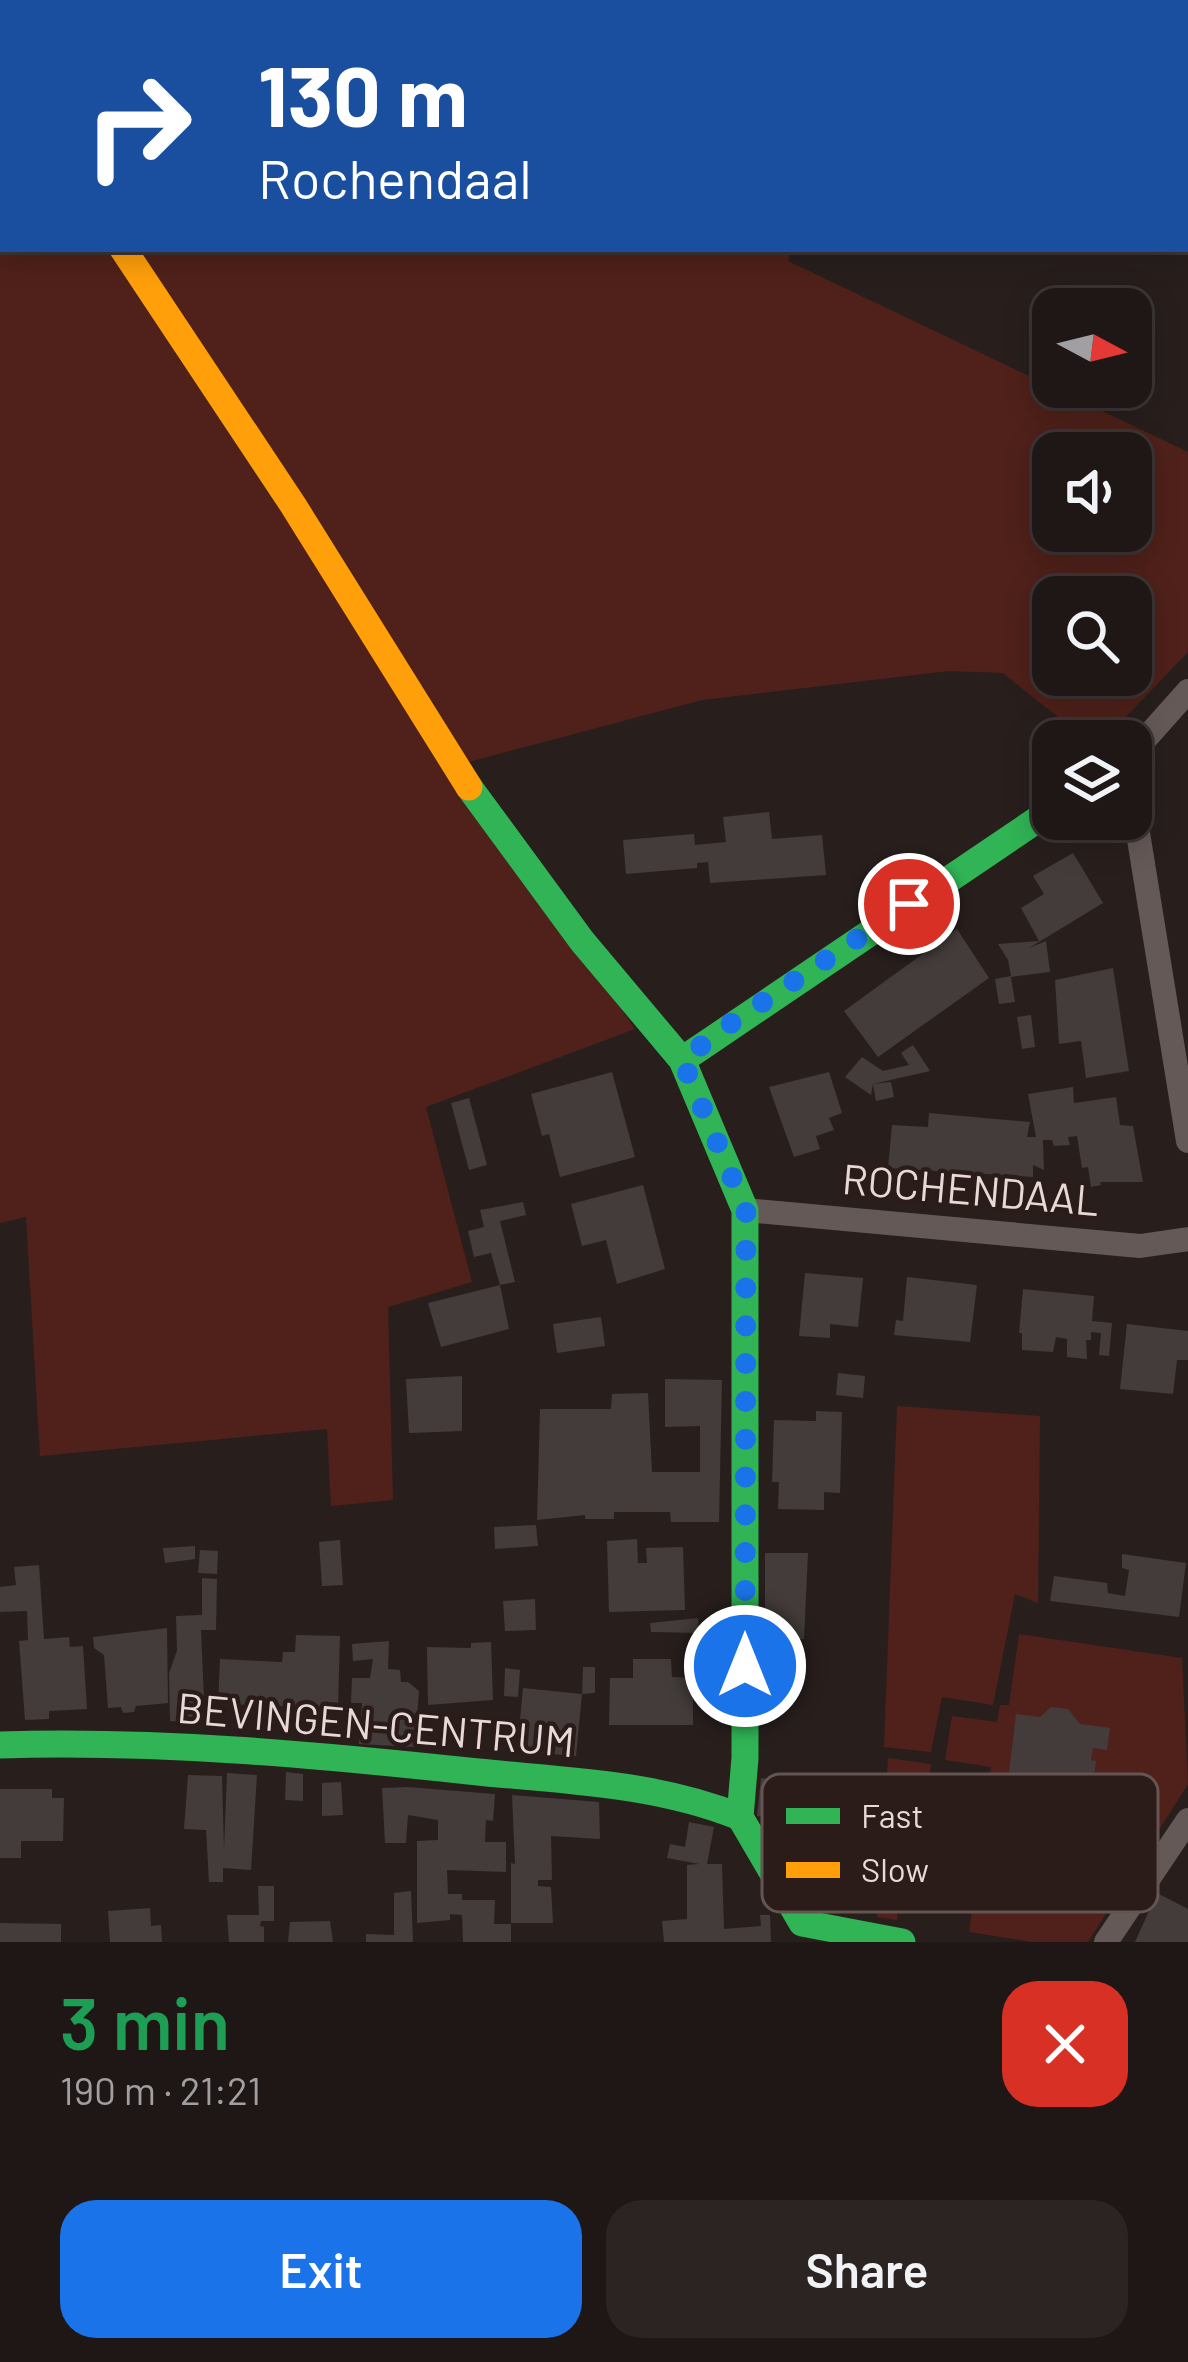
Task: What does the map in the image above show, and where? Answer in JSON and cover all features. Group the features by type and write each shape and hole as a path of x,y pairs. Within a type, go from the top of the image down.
{"street":[{"path":"125,252 293,505 478,801 582,940 682,1060 746,1210 745,1734 740,1817 762,1860"},
{"path":"1152,731 1188,691"},
{"path":"682,1060 1032,823"},
{"path":"1139,840 1188,1141"},
{"name":"ROCHENDAAL","path":"746,1210 1140,1246 1188,1239"},
{"name":"BEVINGEN-CENTRUM","path":"0,1745 88,1741 464,1771 629,1788 715,1805 740,1817"},
{"path":"1158,1865 1188,1820"},
{"path":"1106,1942 1126,1912"},
{"path":"800,1933 902,1942"}],"shaded area":[{"path":"0,252 109,252 635,1029 426,1107 472,1282 388,1307 393,1500 331,1506 327,1429 40,1456 26,1217 0,1223"},
{"path":"140,252 790,252 788,261 1032,378 1032,408 1096,408 1146,432 1032,432 1032,552 1152,552 1152,435 1188,452 1188,652 1152,690 1152,576 1032,576 1032,696 1146,696 1123,720 1062,720 1003,673 949,671 702,700 469,762"},
{"path":"897,1406 1040,1416 1038,1603 1015,1594 993,1705 942,1697 931,1752 884,1747"},
{"path":"1019,1634 1182,1658 1188,1784 1158,1831 1158,1774 990,1774 991,1767 945,1760 952,1716 997,1722 1000,1705 1009,1705"},
{"path":"888,1758 931,1764 930,1774 887,1774"},
{"path":"877,1912 898,1912 897,1920 877,1917"},
{"path":"972,1912 1107,1912 1088,1942 1033,1942 969,1932"}],"building":[{"path":"769,812 772,839 822,835 826,875 710,883 708,862 697,863 697,868 626,874 623,840 694,834 695,845 726,842 723,817"},
{"path":"1073,853 1103,903 1029,948 1046,941 1050,972 1011,977 1015,1002 999,1004 995,979 1011,976 998,944 1039,941 1021,908 1044,894 1033,876"},
{"path":"957,929 989,978 878,1057 844,1011"},
{"path":"1113,968 1129,1071 1086,1078 1081,1041 1059,1044 1055,980"},
{"path":"1031,1015 1035,1047 1022,1049 1017,1017"},
{"path":"913,1045 930,1071 873,1084 871,1095 845,1077 862,1057 883,1071 909,1065 901,1053"},
{"path":"612,1072 635,1157 560,1177 549,1134 542,1136 531,1094"},
{"path":"829,1072 842,1113 829,1118 834,1130 816,1136 820,1149 794,1157 769,1087"},
{"path":"891,1082 894,1097 876,1101 873,1084"},
{"path":"1073,1087 1074,1103 1116,1097 1120,1125 1133,1126 1143,1182 1100,1182 1091,1187 1088,1167 1082,1168 1077,1136 1068,1137 1070,1145 1054,1146 1052,1140 1043,1140 1044,1170 1033,1165 1033,1177 888,1168 892,1125 928,1127 929,1113 1030,1122 1027,1137 1036,1137 1028,1094"},
{"path":"469,1098 487,1165 469,1170 451,1103"},
{"path":"643,1185 665,1269 617,1284 606,1240 582,1246 571,1204"},
{"path":"523,1202 526,1215 500,1221 515,1282 500,1285 491,1253 474,1257 468,1231 484,1227 480,1210"},
{"path":"805,1273 863,1278 858,1327 830,1324 830,1338 799,1336"},
{"path":"907,1277 977,1285 970,1342 894,1335 896,1320 903,1321"},
{"path":"500,1285 509,1329 441,1347 428,1303"},
{"path":"1023,1289 1094,1296 1092,1321 1112,1323 1109,1356 1099,1355 1101,1333 1091,1332 1091,1340 1086,1340 1087,1359 1067,1357 1067,1339 1056,1337 1053,1352 1022,1350"},
{"path":"601,1317 605,1346 557,1353 553,1324"},
{"path":"1127,1324 1188,1331 1188,1360 1177,1360 1173,1394 1120,1389"},
{"path":"838,1373 865,1376 863,1398 836,1395"},
{"path":"462,1376 462,1431 409,1433 406,1379"},
{"path":"665,1379 722,1380 719,1522 671,1522 670,1512 614,1512 614,1519 585,1519 585,1515 537,1520 540,1409 611,1409 612,1394 648,1393 652,1472 700,1472 700,1426 665,1427"},
{"path":"816,1411 842,1412 840,1493 824,1492 824,1510 778,1509 779,1482 772,1482 774,1420 816,1421"},
{"path":"536,1525 538,1546 495,1549 494,1527"},
{"path":"637,1539 638,1563 647,1563 646,1548 683,1547 685,1610 609,1612 607,1541"},
{"path":"340,1540 343,1585 322,1586 319,1542"},
{"path":"195,1546 195,1559 165,1563 163,1548"},
{"path":"200,1550 218,1551 217,1574 198,1573"},
{"path":"765,1553 808,1553 804,1639 765,1640"},
{"path":"1122,1554 1186,1563 1179,1617 1050,1601 1054,1576 1107,1583 1108,1593 1125,1596 1129,1570 1122,1568"},
{"path":"39,1565 44,1639 69,1637 70,1647 83,1646 87,1709 49,1711 49,1719 25,1720 19,1641 28,1640 27,1611 0,1612 0,1587 16,1585 14,1567"},
{"path":"202,1578 217,1579 216,1630 201,1630 205,1723 170,1721 169,1673 177,1651 176,1616 202,1615"},
{"path":"535,1599 536,1630 505,1631 503,1601"},
{"path":"698,1618 699,1633 651,1632 650,1623"},
{"path":"167,1628 168,1703 136,1706 134,1712 123,1713 121,1707 108,1708 104,1655 94,1648 93,1637"},
{"path":"296,1635 340,1636 338,1708 218,1704 220,1659 282,1662 283,1652 295,1652"},
{"path":"389,1641 388,1669 400,1670 401,1682 419,1691 415,1747 359,1744 362,1703 351,1703 352,1678 370,1678 373,1659 353,1661 352,1644"},
{"path":"491,1642 493,1700 428,1705 427,1647 471,1648 471,1643"},
{"path":"633,1659 671,1659 672,1677 693,1678 693,1725 609,1725 610,1678 633,1678"},
{"path":"583,1667 595,1667 595,1693 582,1694"},
{"path":"505,1668 520,1670 518,1697 504,1696"},
{"path":"523,1688 582,1694 576,1756 517,1751"},
{"path":"1051,1707 1068,1709 1080,1724 1110,1728 1107,1750 1093,1748 1094,1774 1009,1774 1016,1714 1040,1717"},
{"path":"286,1772 303,1774 303,1801 285,1800"},
{"path":"227,1773 257,1775 251,1870 223,1868 223,1882 209,1882 206,1830 184,1829 188,1775 222,1776 224,1849"},
{"path":"761,1778 762,1817 757,1816"},
{"path":"341,1782 343,1815 322,1816 322,1783"},
{"path":"382,1788 495,1794 485,1842 506,1842 506,1872 447,1870 448,1894 462,1894 462,1900 495,1900 494,1924 511,1924 511,1942 463,1942 462,1915 417,1923 417,1841 438,1840 438,1820 408,1815 406,1843 385,1843"},
{"path":"0,1789 52,1789 52,1798 64,1798 63,1841 21,1841 21,1858 0,1858"},
{"path":"512,1795 599,1802 600,1839 551,1836 552,1880 538,1880 538,1886 551,1887 553,1923 511,1923"},
{"path":"689,1822 714,1827 707,1864 722,1864 724,1929 761,1926 760,1915 770,1915 771,1942 664,1942 662,1921 687,1919 687,1865 699,1864 667,1858 670,1844 685,1847"},
{"path":"258,1886 274,1886 274,1921 261,1921 260,1926 264,1927 264,1942 229,1942 227,1915 259,1915"},
{"path":"411,1891 413,1942 366,1942 366,1934 394,1935 394,1893"},
{"path":"1158,1894 1188,1909 1188,1942 1135,1942 1148,1912 1158,1912"},
{"path":"150,1908 151,1926 161,1925 162,1942 110,1942 108,1911"},
{"path":"330,1921 333,1942 288,1942 290,1922"},
{"path":"0,1923 61,1924 61,1942 0,1942"}],"traffic: fast":[{"path":"469,787 582,941 682,1060 745,1210 745,1758 740,1817 762,1855"},
{"path":"682,1060 1032,823"},
{"path":"0,1745 180,1747 359,1760 611,1785 676,1797 740,1817"},
{"path":"796,1912 802,1923 902,1942"}],"traffic: slow":[{"path":"125,252 293,505 469,787"}],"route":[{"path":"745,1666 746,1210 682,1060 909,904"}]}
